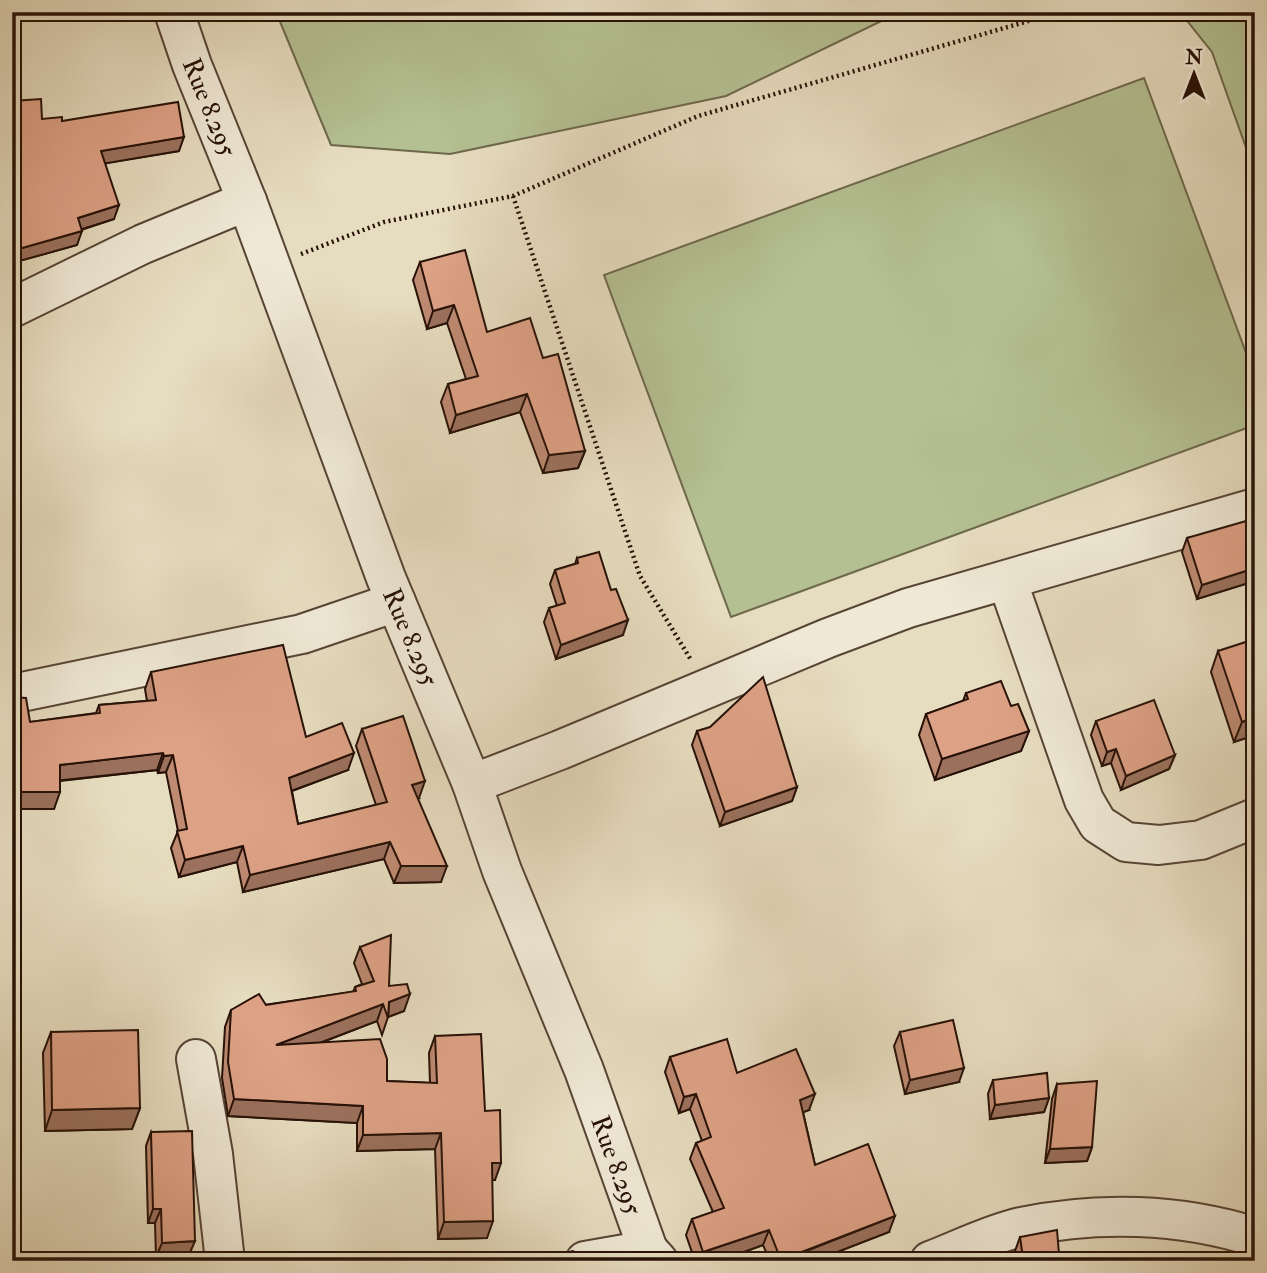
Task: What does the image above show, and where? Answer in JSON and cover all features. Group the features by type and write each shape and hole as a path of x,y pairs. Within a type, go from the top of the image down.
{"street":[{"name":"Rue 8.295","path":"174,12 396,602 472,784 502,871 584,1070 653,1257"},
{"path":"12,308 142,244 247,201"},
{"path":"472,784 828,638 908,608 1255,508"},
{"path":"1007,580 1084,800 1098,824 1126,842 1159,845 1201,840 1255,818"},
{"path":"12,694 302,634 396,602"},
{"path":"196,1059 213,1154 225,1261"},
{"path":"930,1261 1018,1228 1086,1216 1164,1218 1255,1237"},
{"path":"585,1261 653,1257"}],"path":[{"path":"271,266 384,222 513,196 698,116 1060,12"},
{"path":"513,196 640,576 708,687"}],"green space":[{"path":"276,12 900,12 726,96 450,154 331,145"},
{"path":"1180,12 1255,12 1255,173 1212,52"},
{"path":"1144,78 1255,377 1255,425 731,617 604,275"}],"building":[{"path":"41,99 42,119 62,117 62,121 178,102 184,137 101,151 119,205 78,218 82,231 15,250 12,241 12,101"},
{"path":"465,250 487,332 530,318 543,358 558,354 585,451 549,455 527,394 456,415 448,384 478,376 454,305 433,311 420,262"},
{"path":"1253,519 1255,568 1202,585 1187,538"},
{"path":"599,552 611,590 616,589 628,620 561,645 549,608 565,603 555,570 578,563 577,558"},
{"path":"1255,639 1255,717 1242,722 1218,651"},
{"path":"283,645 306,737 342,723 354,753 289,778 298,824 387,802 362,729 403,716 425,781 412,785 447,866 401,866 390,842 250,875 243,846 185,860 177,831 187,829 173,755 164,756 163,753 60,765 60,792 15,792 15,771 12,771 12,697 26,698 30,722 100,713 99,705 156,700 151,672"},
{"path":"763,677 797,787 725,812 697,731 710,727"},
{"path":"1001,681 1011,706 1018,704 1029,731 942,759 926,714 968,699 966,693"},
{"path":"1154,700 1175,755 1126,776 1116,749 1107,752 1096,721"},
{"path":"391,935 389,986 407,984 410,994 389,1002 388,1018 383,1004 276,1045 380,1039 387,1059 387,1081 437,1083 435,1036 481,1034 485,1111 500,1110 501,1163 492,1163 493,1221 444,1222 441,1133 363,1135 363,1106 234,1099 228,1062 231,1010 259,994 266,1005 356,991 355,987 374,981 360,947"},
{"path":"953,1020 964,1068 910,1080 900,1032"},
{"path":"138,1030 140,1108 52,1110 51,1032"},
{"path":"727,1039 737,1073 796,1049 815,1094 800,1100 815,1165 868,1144 895,1216 781,1260 769,1230 703,1252 692,1219 724,1208 696,1143 711,1137 696,1094 684,1097 670,1057"},
{"path":"1047,1073 1049,1098 995,1105 993,1080"},
{"path":"1097,1081 1092,1147 1050,1149 1057,1084"},
{"path":"192,1131 195,1241 162,1243 161,1209 153,1209 151,1132"},
{"path":"1057,1230 1059,1254 1023,1258 1020,1237"},
{"path":"573,1251 583,1261 530,1261"}]}
